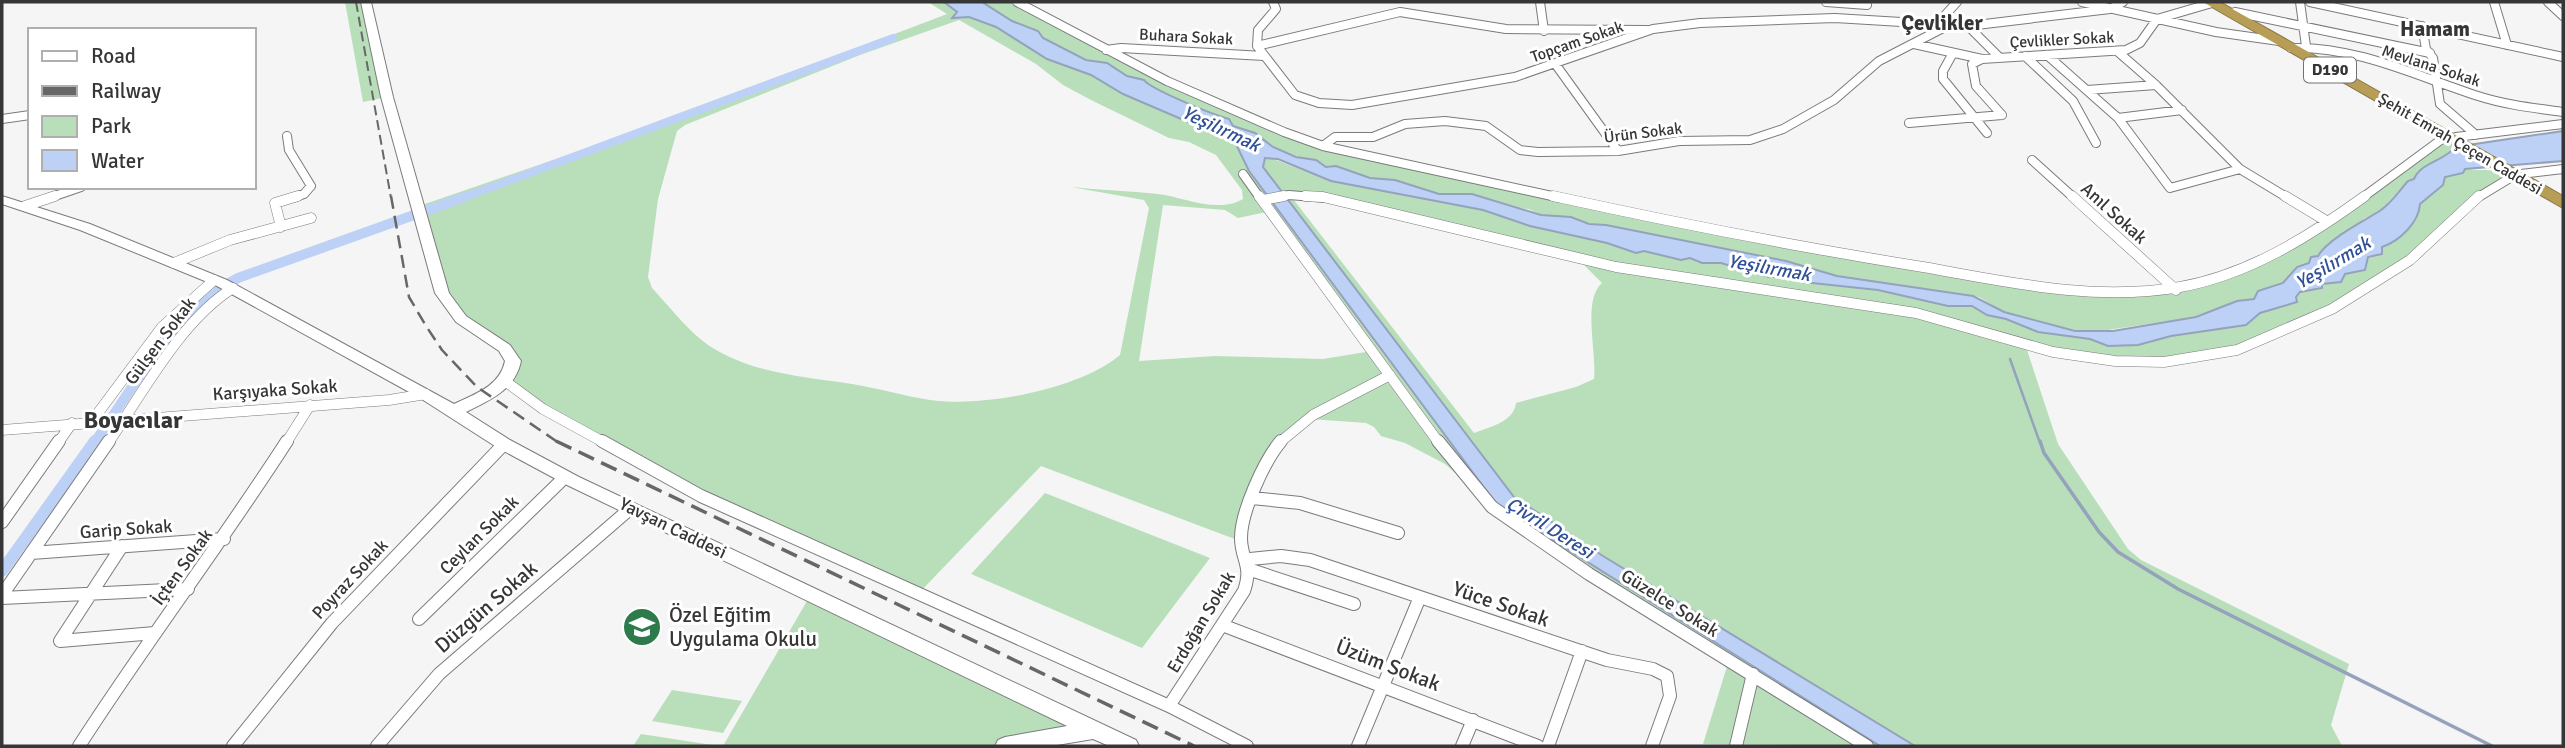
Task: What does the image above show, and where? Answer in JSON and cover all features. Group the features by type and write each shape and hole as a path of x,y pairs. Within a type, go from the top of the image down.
{"highway":[{"name":"Şehit Emrah Çeçen Caddesi","path":"2213,2 2235,12 2563,201"},
{"name":"Şehit Emrah Çeçen Caddesi","path":"2213,2 2293,45"}],"street":[{"path":"366,2 391,116 421,212 435,275 447,303 461,318 499,343 512,356 513,366 505,381 454,411"},
{"path":"1017,2 1106,50 1259,122 1323,146 1640,216 1831,254 2075,293 2123,295 2176,290 2241,270 2328,222 2442,139 2563,124"},
{"path":"1257,46 1254,40 1257,31 1276,9 1272,2"},
{"path":"1540,2 1544,31"},
{"path":"1826,2 1867,3 1866,19"},
{"path":"1937,24 1957,2"},
{"name":"Mevlana Sokak","path":"2085,2 2234,36 2293,45 2439,82 2496,101 2563,112"},
{"path":"2110,9 2123,2"},
{"path":"2157,19 2213,2"},
{"path":"2293,45 2305,27 2301,2"},
{"path":"2310,2 2563,57"},
{"path":"2494,2 2507,45"},
{"path":"2548,2 2563,16"},
{"name":"Topçam Sokak","path":"1257,46 1295,94 1309,101 1340,105 1380,103 1490,82 1556,65 1653,29 1727,21 1866,19 1968,26 2110,9"},
{"name":"Buhara Sokak","path":"1257,46 1400,12 1485,27 1544,31 1653,29"},
{"path":"2235,12 2430,53"},
{"name":"Çevlikler Sokak","path":"1914,44 1982,59 2117,51 2138,45 2157,19"},
{"name":"Ürün Sokak","path":"1323,146 1335,137 1373,137 1405,124 1444,121 1486,126 1514,147 1528,151 1618,151 1679,141 1746,141 1770,135 1834,100 1855,85 1879,61 1949,25"},
{"path":"1968,26 2000,58"},
{"path":"2422,26 2439,82 2440,104 2476,135"},
{"name":"Buhara Sokak","path":"1106,50 1121,48 1264,56"},
{"path":"2117,51 2156,85 2240,169 2328,222"},
{"path":"1953,53 1943,71 1943,79 1987,134"},
{"path":"2048,55 2118,118 2170,188 2240,169"},
{"path":"2025,56 2073,101 2096,144"},
{"path":"1909,123 2002,115 1973,79 1972,64 1982,59"},
{"path":"1556,65 1618,151"},
{"path":"2087,90 2156,85"},
{"path":"2118,118 2182,110"},
{"path":"2,119 28,115"},
{"path":"281,227 275,203 304,194 311,186 289,150 287,136"},
{"name":"Anıl Sokak","path":"2032,160 2176,290"},
{"path":"1266,199 1284,195 1339,200 1616,267 1916,313 2053,352 2150,363 2189,360 2237,351 2332,309 2410,260 2483,192 2513,172 2563,169"},
{"name":"Güzelce Sokak","path":"1243,174 1266,199 1390,375 1474,488 1492,508 1589,574 1867,746"},
{"path":"25,206 74,189"},
{"name":"Yavşan Caddesi","path":"2,200 25,206 174,263 224,285 426,394 504,444 565,477 1129,746"},
{"path":"174,263 223,243 311,218"},
{"path":"97,421 162,326 191,297 224,285"},
{"name":"Gülşen Sokak","path":"2,596 122,419 203,309 224,285"},
{"name":"Erdoğan Sokak","path":"1169,706 1244,591 1250,564 1240,541 1252,498 1269,458 1284,438 1310,419 1390,375"},
{"path":"505,381 582,432 701,496 1169,706 1247,746"},
{"name":"Karşıyaka Sokak","path":"2,430 426,394"},
{"name":"İçten Sokak","path":"79,746 155,633 224,539 310,405"},
{"path":"2,522 72,423"},
{"name":"Poyraz Sokak","path":"233,746 332,623 504,444"},
{"name":"Ceylan Sokak","path":"419,619 504,533 565,477"},
{"path":"1252,498 1300,503 1398,533"},
{"path":"2,501 18,499"},
{"name":"Düzgün Sokak","path":"377,746 439,674 631,508"},
{"name":"Garip Sokak","path":"31,553 224,539"},
{"path":"122,546 60,641 155,633"},
{"name":"Yüce Sokak","path":"1250,564 1299,557 1582,651 1659,671 1667,676 1670,696 1652,746"},
{"path":"1250,564 1354,604"},
{"path":"2,596 188,589"},
{"path":"1358,746 1420,597"},
{"name":"Üzüm Sokak","path":"1222,625 1538,746"},
{"path":"1548,746 1582,651"},
{"path":"1736,746 1752,674"},
{"path":"1462,746 1473,720"},
{"path":"1005,746 1093,730"}],"green space":[{"path":"345,2 366,2 387,97 363,102"},
{"path":"928,2 944,2 956,11 952,18 969,17 996,27 1047,59 1091,75 1123,94 1235,142 1249,171 1497,505 1880,746 1703,744 1729,660 1510,521 1445,464 1405,443 1381,436 1374,427 1366,423 1310,419 1283,439 1270,457 1252,492 1240,541 1041,466 918,594 758,523 653,472 553,414 505,381 513,366 510,352 461,319 447,303 435,275 419,206 664,122 947,14","holes":["959,20 1036,64 1063,85 1091,100 1169,138 1189,142 1216,155 1242,190 1243,199 1212,205 1158,194 1071,187 1144,200 1149,208 1120,355 1102,367 1056,386 1002,398 951,402 766,370 734,359 700,338 652,288 648,277 658,199 677,131 685,125 860,55","1163,205 1225,210 1238,218 1271,211 1372,351 1323,359 1215,356 1139,361"]},
{"path":"982,2 1017,2 1106,50 1259,122 1356,155 2045,289 2175,290 2269,257 2442,139 2455,147 2417,173 2379,212 2365,218 2318,256 2311,257 2310,263 2297,267 2283,283 2266,289 2254,299 2237,301 2196,317 2094,332 2067,329 2004,312 1979,297 1837,276 1786,261 1589,224 1571,217 1541,215 1529,209 1511,208 1472,194 1440,194 1394,180 1370,178 1326,167 1273,147 1255,133 1233,126 1229,119 1170,95 1144,80 1127,76 1102,62 1086,59 1043,38 1035,30 1012,21"},
{"path":"1268,157 1331,181 1483,210 1530,226 1607,243 1636,253 1644,251 1681,260 1690,258 1699,263 1721,263 1769,277 1793,277 1803,282 1878,290 1948,306 1972,306 1987,315 2006,319 2038,332 2090,339 2108,346 2246,325 2259,313 2297,302 2295,297 2300,292 2322,288 2321,284 2338,283 2342,275 2365,264 2370,255 2383,252 2382,247 2396,241 2413,224 2420,204 2443,185 2445,177 2463,173 2465,169 2490,170 2507,177 2410,260 2267,340 2164,362 2026,347 2058,444 2128,549 2141,560 2349,664 2331,725 2342,746 1915,746 1603,556 1514,497 1262,163","holes":["1290,195 1358,205 1577,258 1602,283 1596,291 1591,314 1594,379 1576,387 1516,403 1511,415 1506,419 1474,433"]},
{"path":"1045,493 1210,558 1142,648 971,574"},
{"path":"811,594 1093,730 1005,746 723,746"},
{"path":"672,690 742,701 723,733 652,721"},
{"path":"641,734 719,746 633,746"}],"water":[{"path":"944,2 982,2 1086,60 1107,63 1127,76 1144,80 1170,95 1229,119 1233,126 1255,133 1273,147 1296,157 1316,160 1326,167 1336,166 1370,178 1395,180 1439,194 1472,194 1541,215 1571,217 1589,224 1606,225 1786,261 1837,276 1973,296 2004,312 2075,331 2113,331 2196,317 2237,301 2254,299 2258,291 2283,283 2297,267 2309,263 2311,257 2318,256 2337,237 2382,209 2417,173 2455,147 2563,131 2563,161 2465,169 2463,173 2445,177 2443,185 2420,204 2416,217 2407,230 2382,247 2382,254 2368,257 2365,270 2345,274 2341,282 2322,284 2322,288 2300,292 2296,297 2297,302 2260,313 2246,325 2171,336 2138,345 2108,346 2090,339 2038,332 2006,319 1987,315 1972,306 1948,306 1878,290 1803,282 1793,277 1769,277 1721,263 1702,263 1690,258 1681,260 1644,251 1636,253 1607,243 1530,226 1483,210 1331,181 1278,159 1265,158 1263,167 1514,497 1603,556 1915,746 1880,746 1497,505 1249,171 1235,142 1123,94 1091,75 1047,59 996,27 969,17 952,18 957,12"}],"waterway":[{"path":"462,198 893,38"},
{"path":"94,443 157,352 194,310 215,292 238,278 467,196"},
{"path":"2010,359 2040,443"},
{"path":"2,571 95,441"},
{"path":"2040,441 2044,453 2099,532 2118,552 2178,589 2492,746"}],"railway":[{"path":"356,2 391,198"},
{"path":"391,196 409,297 442,350 477,387 556,441"},
{"path":"556,441 1194,746"}],"place":[{"name":"Özel Eğitim Uygulama Okulu","path":"642,627"}],"district":[{"name":"Çevlikler","path":"1942,23"},
{"name":"Hamam","path":"2435,29"},
{"name":"Boyacılar","path":"133,420"}],"water label":[{"name":"Yeşilırmak","path":"1221,129"},
{"name":"Yeşilırmak","path":"2333,263"},
{"name":"Yeşilırmak","path":"1769,268"},
{"name":"Çivril Deresi","path":"1550,528"}]}
